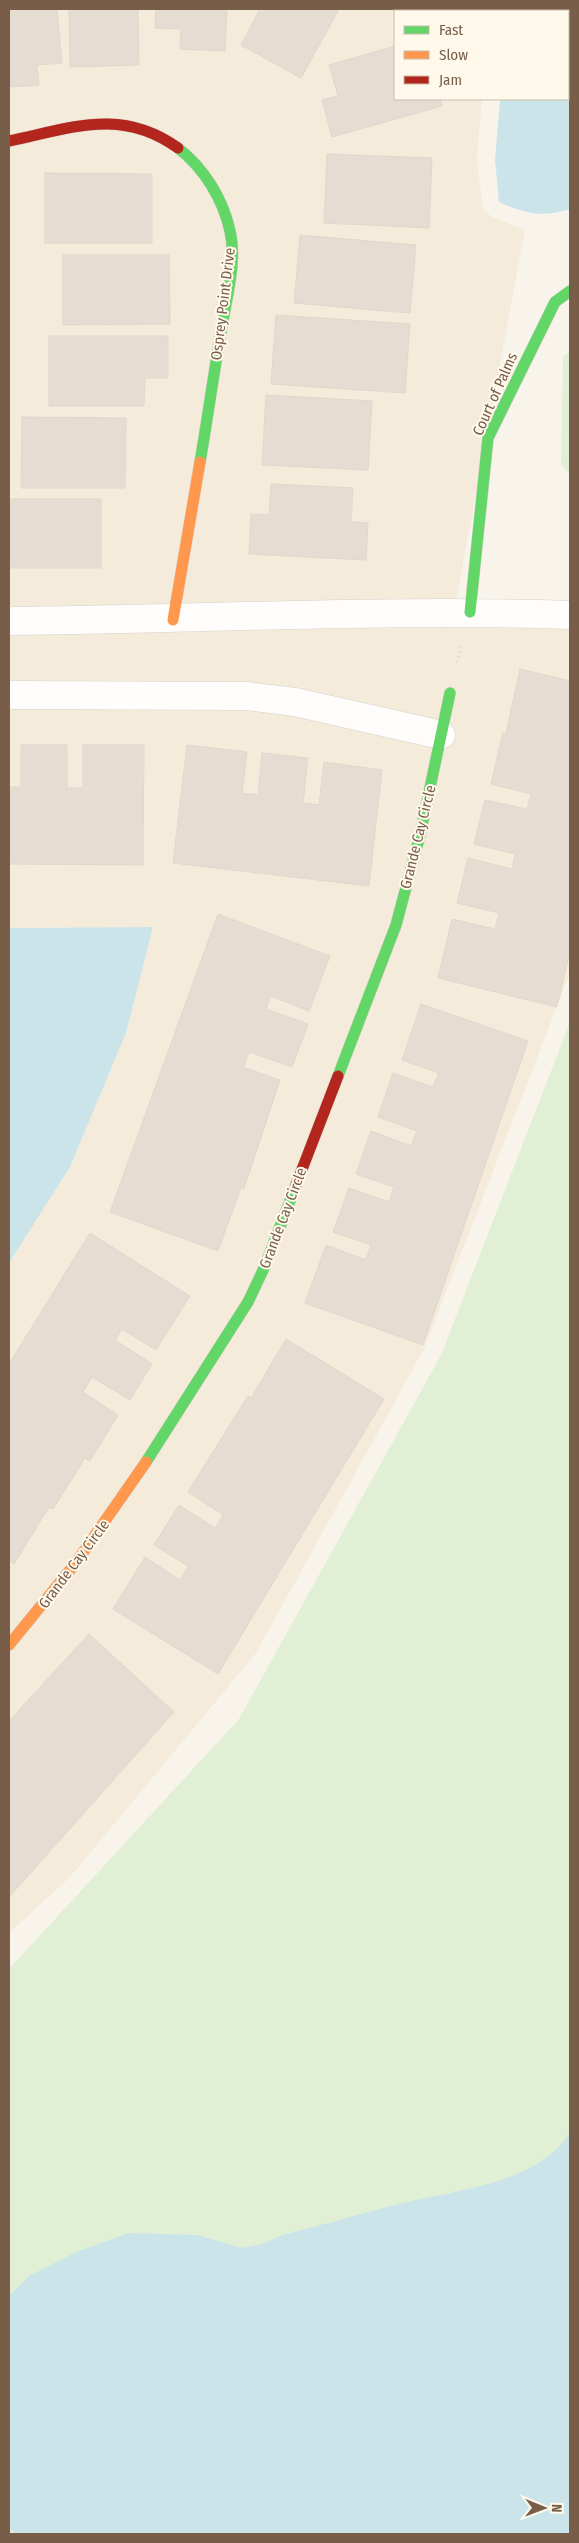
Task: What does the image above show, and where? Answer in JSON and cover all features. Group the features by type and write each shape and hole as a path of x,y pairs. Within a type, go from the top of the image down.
{"street":[{"name":"Osprey Point Drive","path":"9,140 99,124 130,124 154,133 183,151 206,177 223,208 231,232 230,265 203,452 173,620"},
{"name":"Court of Palms","path":"470,612 488,438 555,302 570,291"},
{"path":"9,621 173,620 470,612 570,614"},
{"name":"Grande Cay Circle","path":"9,1645 33,1618 103,1527 248,1302 265,1266 396,925 420,835 450,693"},
{"path":"9,695 246,696 295,702 441,735"}],"path":[{"path":"450,693 470,612"}],"shaded area":[{"path":"9,9 490,9 394,10 394,100 482,100 477,159 483,209 492,217 525,230 452,622 570,623 570,973 424,1349 256,1653 71,1876 9,1933 9,1263 70,1167 126,1033 153,927 9,928"}],"green space":[{"path":"570,351 570,476 561,463 563,357"},
{"path":"570,1022 570,2534 9,2534 9,1969 239,1719 441,1355"}],"water":[{"path":"570,9 570,209 542,214 526,212 499,202 495,160 500,100 569,100 569,10 508,10"},
{"path":"153,927 126,1033 70,1167 9,1263 9,928"},
{"path":"570,2132 570,2534 17,2534 9,2528 9,2296 29,2276 76,2252 129,2233 197,2235 242,2248 265,2243 282,2235 388,2207 495,2182 539,2163 557,2149"}],"building":[{"path":"9,9 57,9 62,63 37,65 39,85 9,87"},
{"path":"69,9 138,9 139,65 70,67"},
{"path":"156,9 227,9 225,51 180,49 181,29 155,28"},
{"path":"260,9 339,9 301,78 241,45"},
{"path":"394,46 394,100 440,100 442,106 332,137 322,100 338,96 329,65"},
{"path":"327,154 432,158 429,228 324,223"},
{"path":"45,173 152,174 152,243 45,243"},
{"path":"300,235 416,245 410,313 294,303"},
{"path":"63,255 169,255 170,324 63,325"},
{"path":"276,315 410,324 405,393 271,384"},
{"path":"49,336 168,336 168,378 145,378 144,406 49,406"},
{"path":"266,395 372,401 368,470 262,465"},
{"path":"22,417 126,418 125,488 21,488"},
{"path":"271,484 353,488 351,522 368,523 366,560 249,554 251,514 269,515"},
{"path":"9,499 101,499 101,568 9,568"},
{"path":"520,669 570,681 570,951 557,1007 438,978 452,919 495,929 499,913 457,903 468,858 512,869 515,854 474,844 485,800 527,809 531,794 491,784 503,733 506,733"},
{"path":"21,745 67,745 67,788 83,788 83,745 144,745 143,865 9,864 9,787 21,787"},
{"path":"187,745 247,752 242,793 258,795 262,753 308,758 303,803 319,805 324,762 382,770 369,886 173,863"},
{"path":"218,914 330,956 309,1011 271,996 266,1009 308,1024 292,1067 249,1052 243,1067 280,1080 244,1189 241,1187 218,1251 110,1212"},
{"path":"421,1004 528,1041 423,1345 305,1303 326,1245 366,1260 371,1245 333,1232 349,1188 389,1202 394,1187 356,1174 371,1131 411,1146 417,1131 378,1117 393,1073 433,1087 439,1073 402,1060"},
{"path":"90,1233 190,1296 156,1350 122,1329 115,1340 152,1364 130,1400 92,1377 83,1392 118,1415 90,1461 85,1458 53,1509 49,1507 14,1564 9,1561 9,1364"},
{"path":"286,1339 384,1399 218,1674 113,1609 145,1557 180,1580 188,1566 154,1545 179,1505 215,1528 223,1515 188,1492 248,1396 251,1398"},
{"path":"89,1634 174,1712 9,1897 9,1721"}],"traffic: fast":[{"path":"178,148 196,165 211,185 223,207 232,242 232,266 200,462"},
{"path":"470,612 488,438 555,302 570,291"},
{"path":"338,1076 396,925 420,835 450,693"},
{"path":"146,1462 248,1302 265,1266 296,1185"}],"traffic: slow":[{"path":"173,620 200,462"},
{"path":"9,1645 75,1564 146,1462"}],"traffic: jam":[{"path":"9,141 75,127 116,124 157,135 178,148"},
{"path":"296,1185 338,1076"}]}
